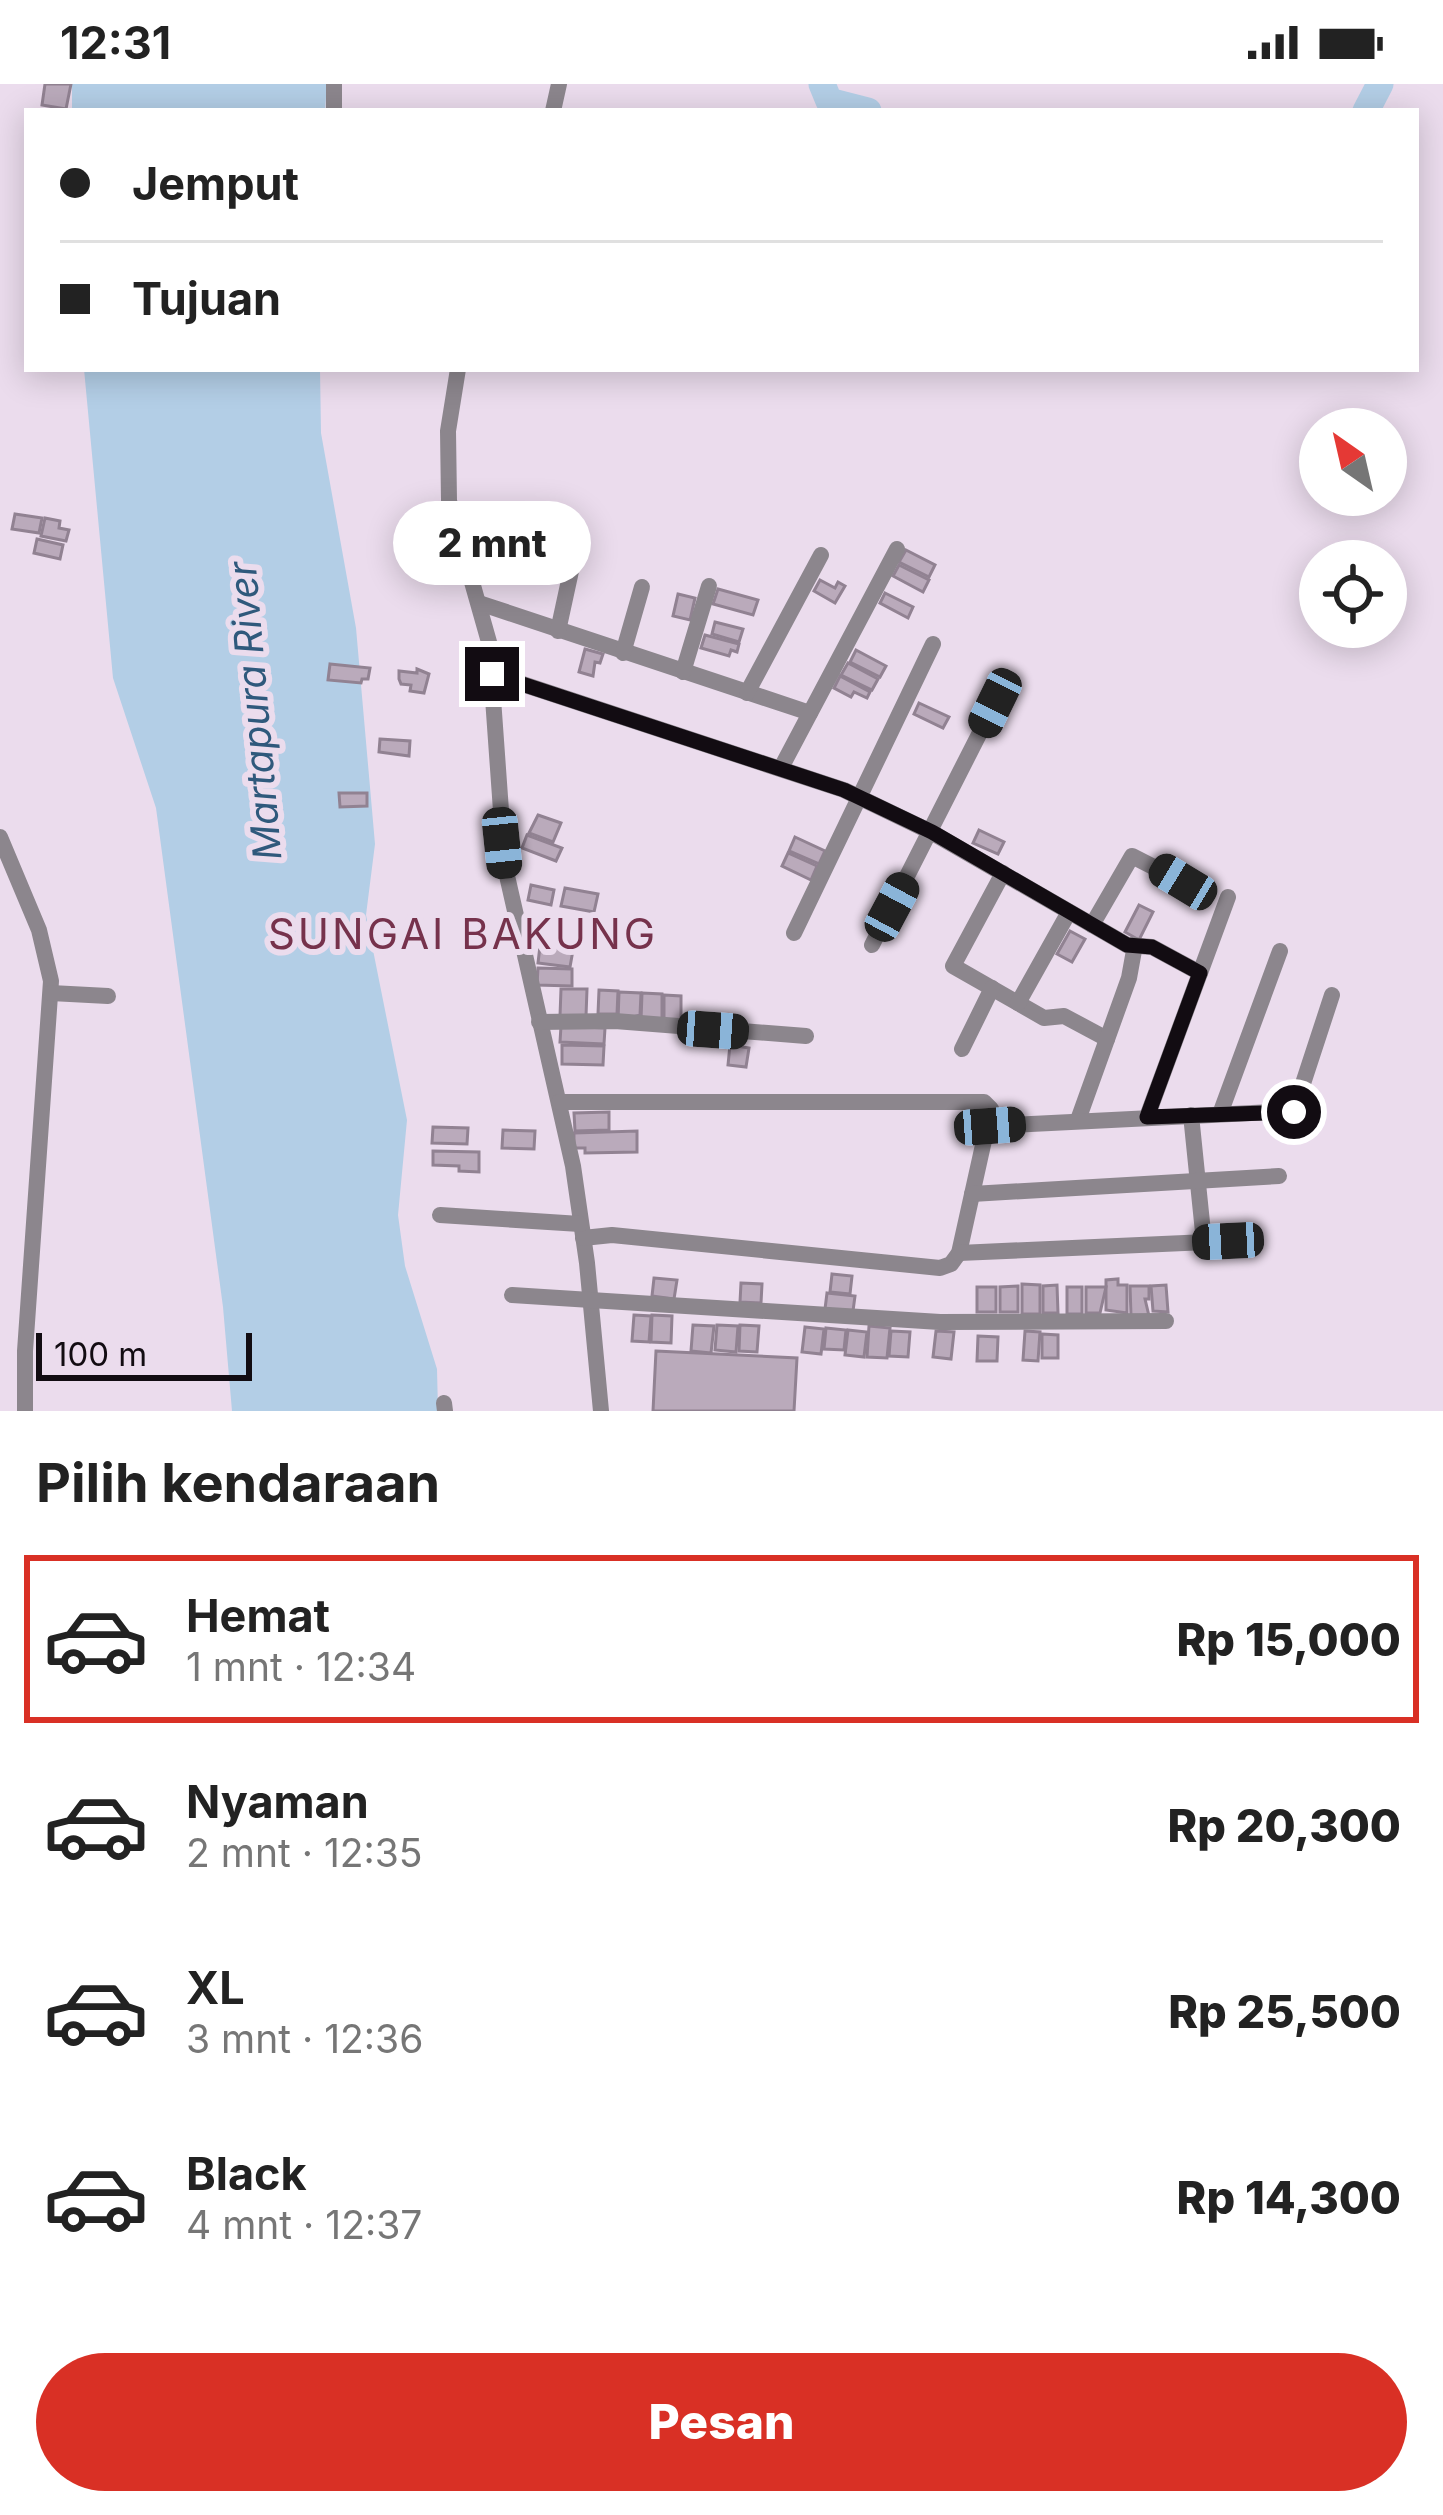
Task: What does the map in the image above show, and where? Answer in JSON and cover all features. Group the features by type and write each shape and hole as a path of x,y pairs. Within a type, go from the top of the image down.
{"street":[{"path":"458,372 448,431 448,501 486,624 505,867 559,1102 582,1231 601,1411"},
{"path":"781,768 897,549"},
{"path":"748,693 821,555"},
{"path":"558,632 571,571"},
{"path":"683,672 709,586"},
{"path":"623,653 642,587"},
{"path":"479,604 810,713"},
{"path":"794,934 932,644"},
{"path":"492,674 861,798 932,832 1092,925 1135,945 1152,947 1200,973"},
{"path":"872,945 995,703"},
{"path":"0,837 39,930 51,993 25,1351 25,1411"},
{"path":"1092,925 1132,856 1183,882"},
{"path":"1003,872 953,966 1044,1018 1064,1016 1107,1039"},
{"path":"1147,1117 1228,897"},
{"path":"1018,1004 1069,912"},
{"path":"1078,1120 1129,978 1135,945"},
{"path":"1220,1114 1280,951"},
{"path":"962,1049 992,988"},
{"path":"51,993 108,996"},
{"path":"990,1126 1294,1112 1332,995"},
{"path":"539,1022 615,1021 806,1036"},
{"path":"440,1215 940,1268 952,1264 958,1253 992,1109 984,1102 559,1102"},
{"path":"1191,1115 1204,1242"},
{"path":"972,1194 1279,1176"},
{"path":"958,1253 1252,1240"},
{"path":"512,1295 940,1322 1166,1321"}],"water":[{"path":"72,84 327,84 325,108 72,108"},
{"name":"Martapura River","path":"84,372 320,372 321,433 356,628 375,844 366,915 407,1120 398,1215 405,1266 437,1369 438,1411 232,1411 223,1307 156,808 113,678"}],"building":[{"path":"45,84 71,84 66,108 42,105"},
{"path":"476,507 506,507 506,524 476,524"},
{"path":"15,514 42,518 39,533 12,529"},
{"path":"45,518 60,521 59,528 69,530 66,541 41,536"},
{"path":"495,527 526,527 526,552 494,551"},
{"path":"37,539 63,545 60,559 34,553"},
{"path":"906,550 935,565 929,577 899,562"},
{"path":"899,565 929,580 923,592 893,576"},
{"path":"820,580 835,588 838,582 845,586 835,603 814,591"},
{"path":"718,589 758,600 753,615 713,604"},
{"path":"885,593 913,607 908,618 880,603"},
{"path":"678,594 695,598 690,620 673,616"},
{"path":"715,622 743,629 739,642 712,634"},
{"path":"705,635 739,644 737,652 731,650 729,656 701,648"},
{"path":"585,649 603,654 600,663 595,662 593,676 579,672"},
{"path":"856,650 886,666 880,677 850,662"},
{"path":"848,663 878,679 872,690 841,675"},
{"path":"330,664 370,668 368,679 361,683 328,680"},
{"path":"417,669 429,674 424,693 410,691 411,685 399,679 399,671 417,673"},
{"path":"840,676 870,692 867,698 854,692 851,697 834,688"},
{"path":"919,703 949,717 943,728 914,714"},
{"path":"380,739 410,741 409,756 379,752"},
{"path":"339,793 367,793 367,806 340,807"},
{"path":"538,815 561,823 553,842 529,833"},
{"path":"979,830 1004,842 998,854 973,843"},
{"path":"527,835 562,848 556,861 522,848"},
{"path":"795,837 825,851 819,864 789,851"},
{"path":"788,853 817,866 811,880 782,866"},
{"path":"531,885 554,890 551,905 528,900"},
{"path":"565,888 598,894 594,912 561,906"},
{"path":"1139,905 1153,912 1139,940 1125,932"},
{"path":"1070,931 1085,939 1072,962 1057,954"},
{"path":"540,946 573,950 570,967 538,963"},
{"path":"538,968 572,969 572,986 537,985"},
{"path":"561,989 587,989 586,1016 560,1016"},
{"path":"599,990 618,991 617,1014 598,1014"},
{"path":"619,992 641,993 640,1015 618,1021"},
{"path":"642,993 662,994 662,1020 641,1020"},
{"path":"664,995 681,996 681,1024 664,1024"},
{"path":"561,1026 605,1028 604,1044 560,1042"},
{"path":"562,1045 604,1046 603,1065 562,1064"},
{"path":"730,1045 749,1048 746,1067 728,1065"},
{"path":"609,1112 609,1130 575,1131 574,1113"},
{"path":"433,1127 468,1128 467,1144 432,1143"},
{"path":"503,1130 535,1131 534,1149 502,1148"},
{"path":"637,1131 637,1152 585,1153 585,1148 574,1148 574,1133"},
{"path":"433,1151 479,1152 479,1172 433,1165"},
{"path":"832,1274 852,1276 850,1294 830,1292"},
{"path":"654,1278 677,1280 674,1299 652,1296"},
{"path":"1118,1279 1118,1285 1127,1285 1127,1313 1106,1310 1106,1280"},
{"path":"741,1283 762,1284 761,1303 740,1302"},
{"path":"1022,1284 1040,1285 1040,1314 1022,1314"},
{"path":"1057,1285 1058,1313 1043,1313 1043,1286"},
{"path":"1166,1285 1168,1312 1153,1311 1151,1286"},
{"path":"1018,1286 1018,1312 1000,1312 1000,1287"},
{"path":"1130,1286 1149,1286 1149,1299 1145,1299 1149,1316 1131,1316"},
{"path":"977,1287 996,1287 996,1312 977,1312"},
{"path":"1067,1287 1082,1287 1082,1314 1067,1314"},
{"path":"1086,1287 1106,1287 1100,1313 1086,1313"},
{"path":"827,1293 855,1296 853,1311 825,1309"},
{"path":"634,1315 651,1316 649,1342 632,1341"},
{"path":"652,1315 672,1316 671,1343 651,1342"},
{"path":"693,1325 714,1326 711,1353 691,1351"},
{"path":"717,1325 738,1326 736,1352 715,1350"},
{"path":"740,1325 759,1326 757,1352 739,1351"},
{"path":"869,1326 890,1328 887,1358 867,1357"},
{"path":"805,1327 824,1329 821,1354 802,1352"},
{"path":"826,1328 846,1330 844,1350 824,1349"},
{"path":"848,1330 867,1332 864,1357 845,1355"},
{"path":"891,1331 910,1332 908,1357 889,1356"},
{"path":"936,1331 954,1332 951,1359 933,1357"},
{"path":"1025,1331 1040,1332 1038,1361 1023,1360"},
{"path":"1042,1334 1058,1335 1058,1358 1042,1358"},
{"path":"978,1336 998,1337 997,1361 977,1361"},
{"path":"656,1351 797,1358 794,1411 653,1411"}],"waterway":[{"path":"822,84 829,101 856,108"},
{"path":"1368,108 1380,84"}],"district":[{"name":"SUNGAI BAKUNG","path":"463,933"}],"route":[{"path":"492,674 844,790 932,832 1127,945 1152,947 1200,973 1147,1117 1294,1112"}]}
